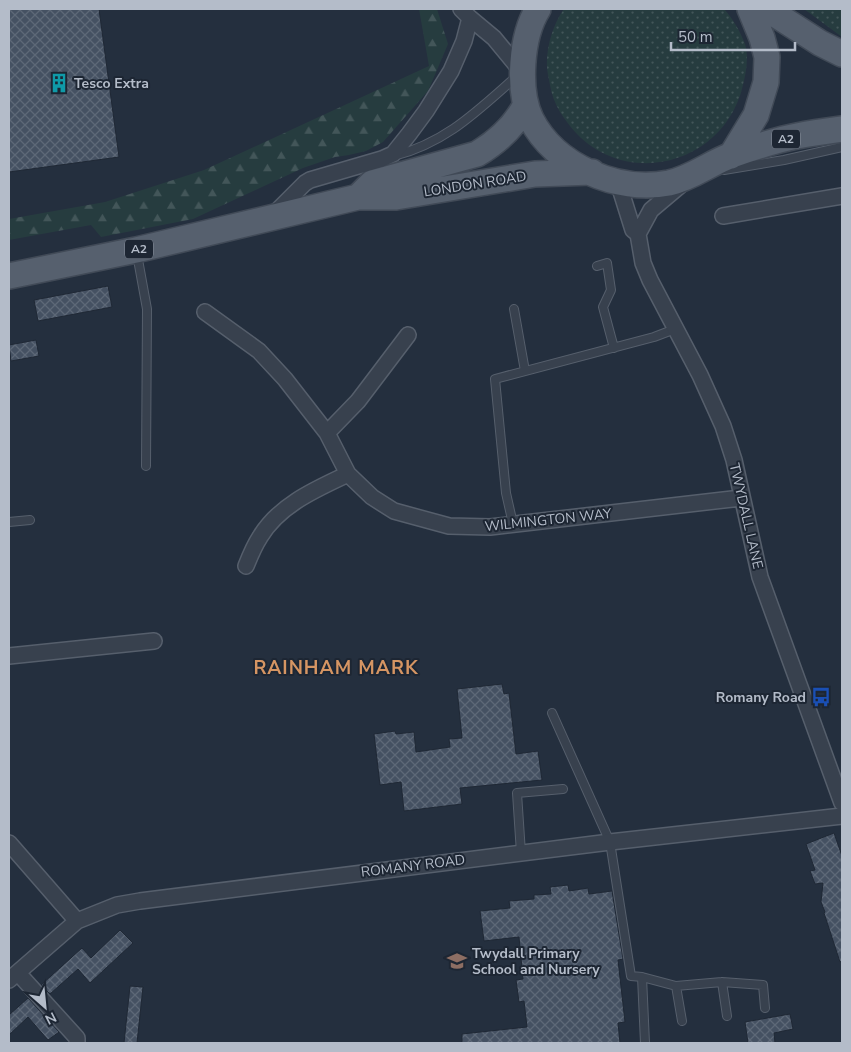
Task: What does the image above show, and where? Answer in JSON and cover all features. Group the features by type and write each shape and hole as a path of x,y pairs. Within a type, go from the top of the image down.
{"main road":[{"path":"538,9 529,28 522,72 525,106 533,123 548,144 567,161 618,182 639,186 670,182 694,175 731,156 756,115 766,82 767,57 762,38 750,9"},
{"path":"767,9 820,43 842,54"},
{"name":"LONDON ROAD","path":"358,197 372,183 478,154 491,146 513,126 525,106"},
{"name":"A2","path":"731,156 796,136 842,129"},
{"name":"LONDON ROAD","path":"9,276 136,250 358,197 396,197 535,174 592,172"}],"street":[{"path":"466,14 494,38 522,72"},
{"path":"269,219 310,180 378,161 393,154 426,111 451,71 464,41 466,14"},
{"path":"638,234 651,210 694,175"},
{"name":"TWYDALL LANE","path":"618,182 633,230 638,234 643,263 650,280 700,375 723,426 734,460 760,577 842,803"},
{"path":"723,216 842,196"},
{"name":"WILMINGTON WAY","path":"205,312 259,350 285,379 327,433 348,474 372,497 394,511 449,526 490,527 741,498"},
{"path":"327,433 358,401 408,335"},
{"path":"246,566 260,536 280,514 311,491 348,474"},
{"path":"9,656 154,641"},
{"name":"ROMANY ROAD","path":"13,976 77,921 117,905 610,842 842,816"},
{"path":"9,842 77,921"},
{"path":"13,976 77,1038 77,1043"}],"lane":[{"path":"378,161 418,149 442,137 463,123 522,72"},
{"path":"694,175 784,160 842,147"},
{"path":"136,250 146,309 146,466"},
{"path":"597,266 607,263 611,290 603,307 614,348"},
{"path":"514,309 525,371"},
{"path":"513,524 506,493 495,379 654,337 675,328"},
{"path":"9,522 30,520"},
{"path":"552,713 610,842 631,976 676,986 722,982 762,985 765,1008"},
{"path":"522,853 517,792 563,789"},
{"path":"642,977 645,1043"},
{"path":"722,982 727,1016"},
{"path":"676,986 682,1021"}],"green space":[{"path":"419,9 437,9 448,44 428,91 383,142 366,151 335,157 303,168 193,219 101,237 91,225 9,240 9,219 105,202 204,170 429,66"},
{"path":"564,9 724,9 741,34 747,54 747,65 743,85 733,111 718,133 698,149 674,159 649,163 624,161 599,151 577,134 556,105 551,92 547,68 549,44"},
{"path":"804,9 842,9 842,37"}],"building":[{"name":"Tesco Extra","path":"9,9 99,9 119,157 9,172"},
{"path":"108,286 112,307 38,321 34,300"},
{"path":"36,340 39,356 11,361 9,345"},
{"path":"502,684 504,694 509,693 516,754 538,751 542,780 460,788 462,804 404,811 401,782 380,785 374,734 395,731 396,734 414,732 416,752 450,747 449,739 462,738 457,689"},
{"path":"834,833 842,856 842,961 840,962 821,902 823,883 815,884 810,871 815,870 806,844"},
{"path":"568,885 569,891 588,888 589,894 612,891 623,959 618,960 625,1022 618,1023 620,1043 462,1043 462,1034 527,1027 524,1001 519,1002 516,980 523,979 519,937 484,941 480,911 510,908 509,901 534,899 534,895 551,894 550,887"},
{"path":"120,930 133,943 90,983 78,969 50,994 41,985 82,948 91,958"},
{"path":"130,986 143,987 137,1043 124,1043"},
{"path":"28,998 59,1032 48,1040 28,1017 9,1035 9,1015"},
{"path":"790,1014 793,1029 774,1033 775,1043 748,1043 745,1022"}],"place":[{"name":"Tesco Extra","path":"59,83"},
{"name":"Romany Road","path":"821,697"},
{"name":"Twydall Primary School and Nursery","path":"457,961"}],"district":[{"name":"RAINHAM MARK","path":"336,668"}]}
